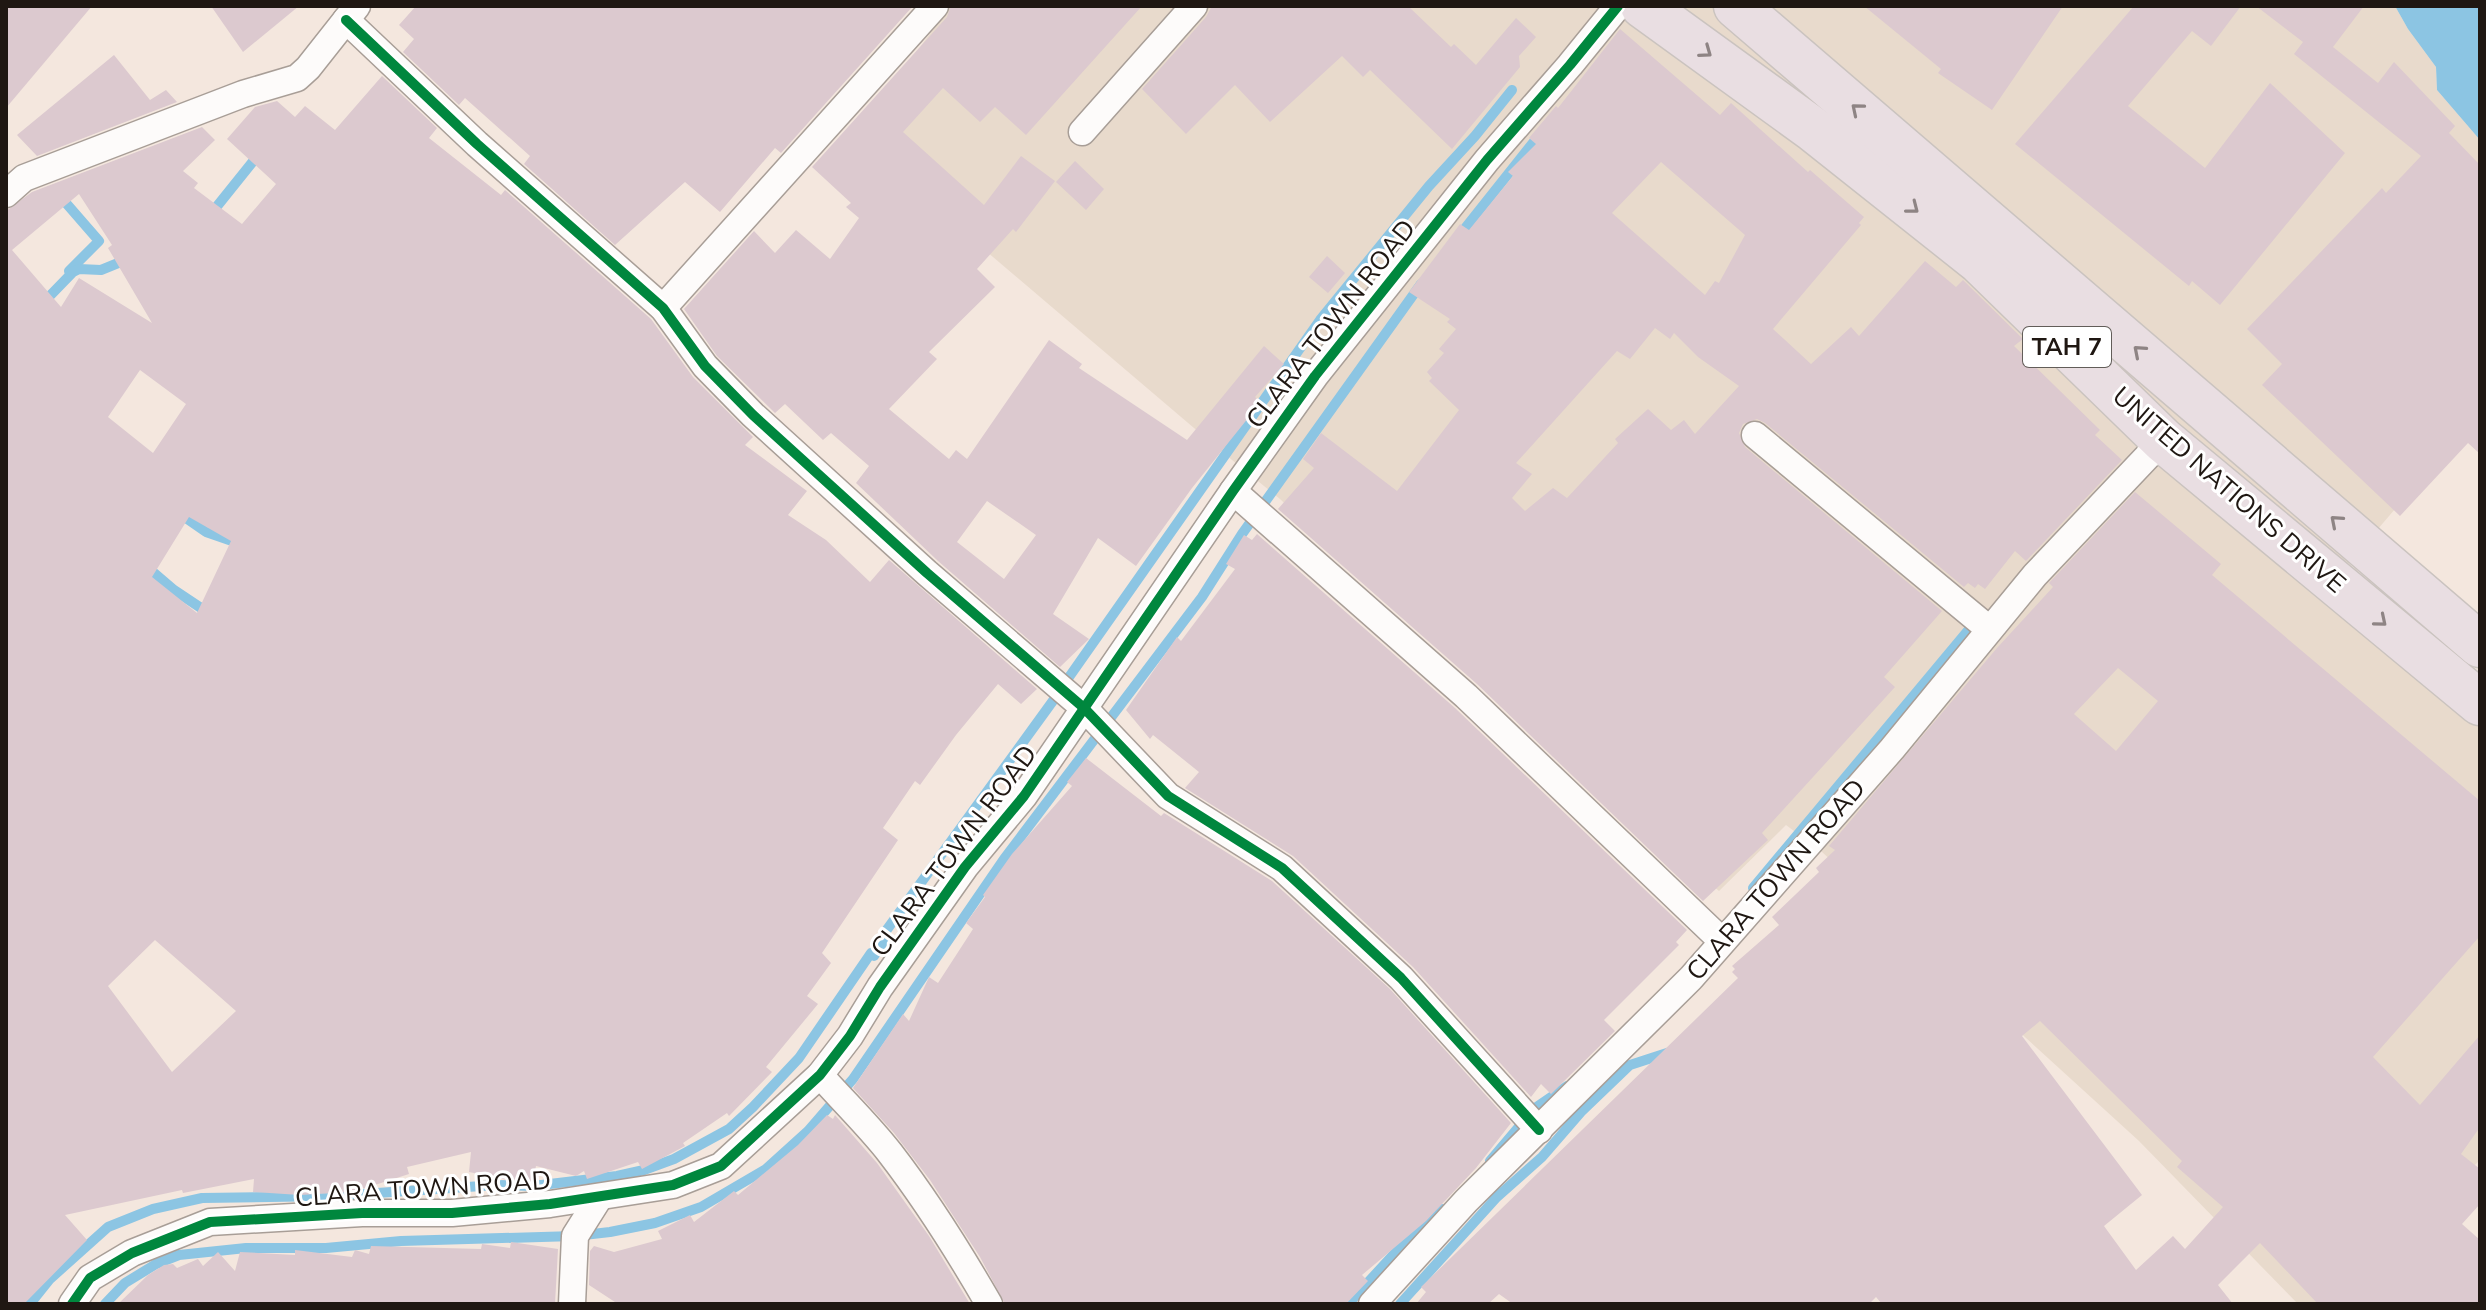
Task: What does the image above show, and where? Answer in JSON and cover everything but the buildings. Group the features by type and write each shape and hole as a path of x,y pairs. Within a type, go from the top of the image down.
{"highway":[{"name":"UNITED NATIONS DRIVE","path":"1643,6 1814,130 1979,261 2163,440 2480,703"},
{"name":"UNITED NATIONS DRIVE","path":"1736,6 2480,645"}],"street":[{"path":"663,308 935,6"},
{"path":"1082,132 1194,6"},
{"name":"CLARA TOWN ROAD","path":"72,1304 90,1278 132,1253 210,1222 362,1213 452,1213 599,1198 673,1185 721,1166 820,1075 965,867 1024,796 1237,494 1315,376 1487,160 1618,6"},
{"path":"6,194 24,178 243,94 297,78 351,13 477,144 663,308 705,366 753,415 927,573 1084,708 1168,796 1282,868 1401,978 1539,1130"},
{"path":"1755,435 1989,629"},
{"name":"CLARA TOWN ROAD","path":"1372,1304 1466,1201 1691,978 1892,749 2035,575 2163,440"},
{"path":"1237,494 1466,696 1722,941"},
{"path":"820,1075 914,1185 989,1304"},
{"path":"572,1304 575,1236 599,1198"}],"shaded area":[{"path":"951,6 2395,6 2436,67 2437,90 2480,140 2480,410 2341,572 2480,706 2480,1160 2335,1304 2298,1304 2139,1141 1822,852 1786,825 1719,891 1385,599 1280,499 852,137"}],"water":[{"path":"2395,6 2480,6 2480,140 2437,90 2436,67"}],"waterway":[{"path":"1067,680 1320,320 1512,90"},
{"path":"1458,237 1540,134"},
{"path":"210,215 259,154"},
{"path":"59,195 99,241 69,271"},
{"path":"41,305 73,272 79,269 101,270 128,259"},
{"path":"105,1304 125,1283 156,1264 179,1255 246,1248 326,1248 401,1241 575,1236 610,1232 655,1223 701,1207 766,1169 808,1131 853,1079 1004,859 1202,597 1242,534 1421,284"},
{"path":"182,510 180,514 206,532 232,541 238,534"},
{"path":"146,566 204,610"},
{"path":"1753,888 1976,621"},
{"path":"30,1304 50,1279 108,1227 153,1209 202,1198 332,1196 497,1185 533,1186 617,1176 674,1159 729,1129 799,1058 871,953 874,956 886,938 883,935 1055,698"},
{"path":"1400,1304 1497,1197 1542,1157 1581,1112 1630,1065 1670,1052"},
{"path":"1490,1161 1535,1108 1567,1086"},
{"path":"1348,1304 1396,1252 1442,1209"}],"cycle path":[{"path":"72,1304 90,1278 132,1253 210,1222 362,1213 452,1213 550,1204 673,1185 721,1166 820,1075 965,867 1024,796 1315,376 1487,160 1618,6"},
{"path":"346,20 477,144 663,308 705,366 753,415 927,573 1084,708 1168,796 1282,868 1401,978 1539,1130"}]}
